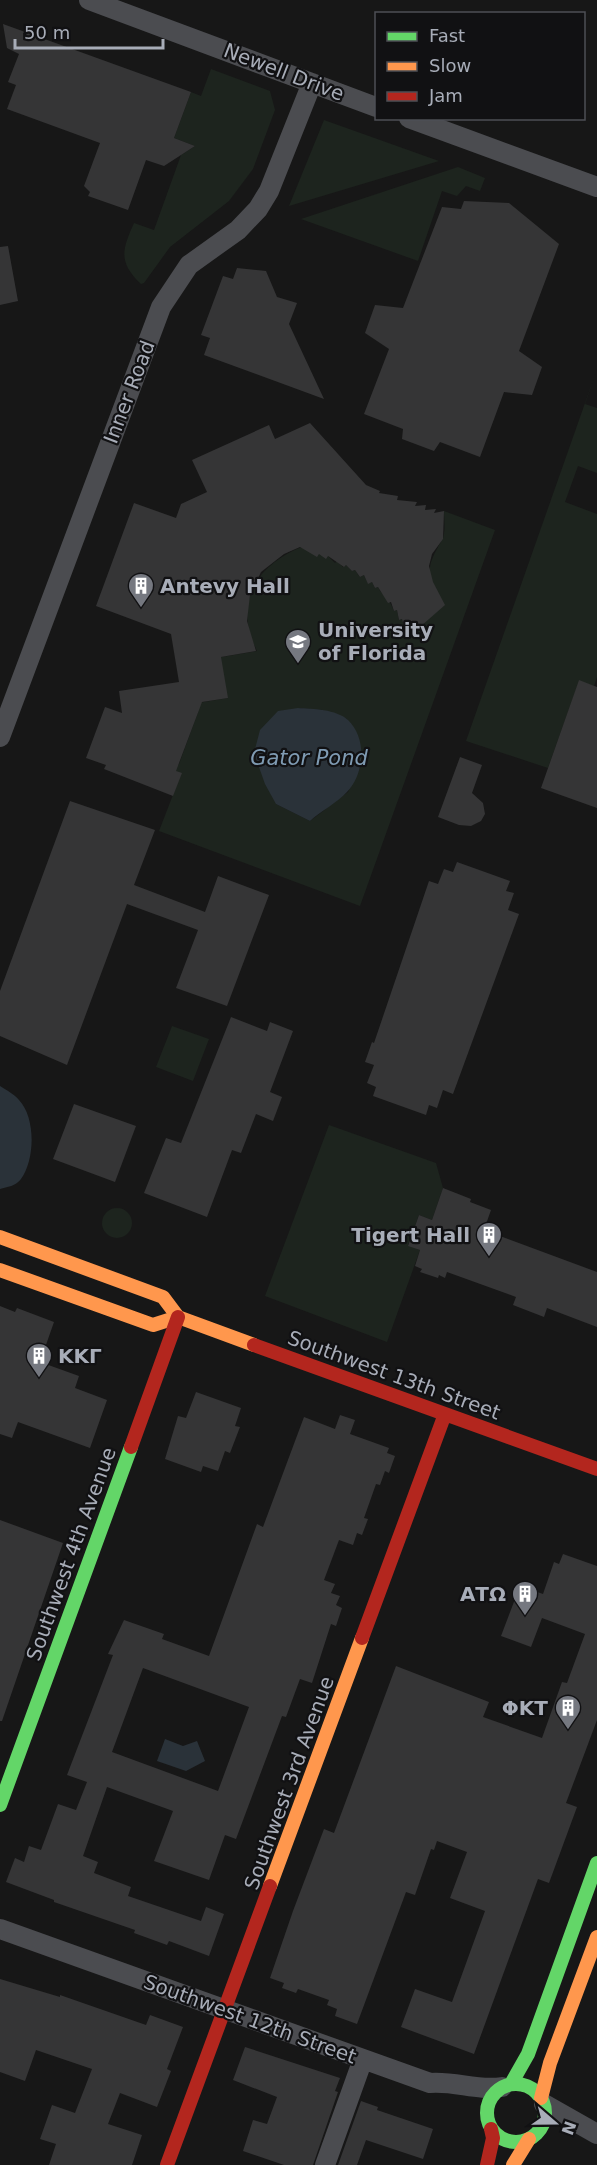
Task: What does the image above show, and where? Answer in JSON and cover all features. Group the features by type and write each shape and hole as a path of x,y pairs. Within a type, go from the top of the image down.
{"street":[{"name":"Newell Drive","path":"89,0 375,106"},
{"name":"Inner Road","path":"0,737 167,295 189,264 238,230 258,209 269,191 312,83"},
{"path":"414,120 597,187"},
{"name":"Southwest 13th Street","path":"0,1236 163,1297 178,1317 597,1469"},
{"path":"0,1270 153,1324 178,1317"},
{"name":"Southwest 4th Avenue","path":"0,1805 178,1317"},
{"name":"Southwest 3rd Avenue","path":"167,2165 445,1414"},
{"path":"487,2165 493,2138 487,2112 488,2103 507,2085 528,2054 597,1863"},
{"name":"Southwest 12th Street","path":"0,1929 430,2083 448,2082 486,2090 507,2085"},
{"path":"513,2165 529,2139 543,2123 543,2101 550,2063 597,1937"},
{"path":"325,2165 363,2060"},
{"path":"507,2085 525,2085 543,2101 597,2134"},
{"path":"491,2128 509,2141 529,2139"}],"shaded area":[{"path":"211,69 270,91 275,110 253,169 229,201 170,247 141,284 126,262 124,255 127,241 134,223 154,230 181,155 195,146 174,138 191,92 201,96"},
{"path":"324,120 439,161 289,206"},
{"path":"458,167 485,178 480,191 466,186 457,196 442,191 418,261 301,219"},
{"path":"597,369 585,404 597,408 597,473 578,466 565,502 597,514 597,677 594,686 579,681 548,768 466,741"},
{"path":"444,511 495,530 360,906 159,831 181,774 173,770 179,764 198,712 198,703 228,698 204,660 257,651 247,616 248,601 262,574 273,563 304,546 328,556 343,567 346,565 352,571 355,570 360,577 364,575 368,583 372,582 375,588 378,587 394,611 397,610 399,620 402,619 404,627 407,626 412,634 444,605 431,579 430,566 443,537","holes":["298,708 322,710 347,719 360,768 348,792 310,821 276,804"]},
{"path":"172,1026 209,1039 193,1081 156,1067"},
{"path":"329,1125 436,1163 443,1188 432,1220 419,1215 408,1245 420,1250 387,1342 265,1296"},
{"path":"117,1208 128,1212 132,1223 128,1234 117,1238 106,1234 102,1223 106,1212"}],"water":[{"name":"Gator Pond","path":"298,708 324,710 343,716 354,727 361,746 360,766 353,784 343,796 310,821 276,804 265,784 254,753 260,730 278,711"},
{"path":"0,1086 15,1096 25,1108 32,1139 29,1161 21,1179 14,1185 0,1189"},
{"path":"165,1739 183,1746 197,1741 205,1761 186,1771 157,1761"}],"building":[{"path":"3,24 191,92 174,138 195,146 164,166 146,160 128,210 88,196 90,192 84,186 100,143 7,109 16,85 8,82 19,54 7,48"},
{"path":"464,201 509,203 559,244 519,351 542,367 532,395 504,392 480,457 440,442 434,451 402,439 403,429 364,414 389,349 365,333 375,305 403,308 442,207 461,209"},
{"path":"8,246 18,301 0,305 0,247"},
{"path":"237,268 266,271 277,297 297,303 289,324 324,399 204,355 210,338 201,335 223,276 233,279"},
{"name":"Antevy Hall","path":"310,423 366,485 380,491 379,493 398,496 397,500 417,502 415,506 426,505 425,510 436,509 434,513 444,511 443,539 432,554 429,566 433,582 445,605 412,634 407,626 404,627 402,619 399,620 397,610 394,611 391,602 388,603 372,582 368,584 364,575 360,577 355,570 352,571 346,565 344,567 328,556 326,559 319,554 317,557 300,547 284,554 261,572 250,595 247,621 256,651 221,657 228,698 202,702 176,771 182,773 173,796 104,769 106,765 86,758 105,707 122,713 119,691 179,682 171,634 96,606 134,503 176,518 181,504 207,492 192,460 269,425 275,439"},
{"path":"579,680 597,687 597,808 541,788"},
{"path":"460,757 482,765 472,793 483,803 485,814 481,821 471,826 459,825 438,817"},
{"path":"70,801 155,830 134,885 205,912 218,876 269,895 227,1006 176,988 198,930 127,904 67,1065 0,1036 0,991"},
{"path":"457,862 510,881 506,891 514,893 508,910 519,914 453,1094 443,1090 437,1108 429,1105 426,1115 373,1096 376,1087 367,1083 374,1065 365,1062 372,1042 374,1043 429,881 438,884 444,869 453,872"},
{"path":"231,1017 267,1031 270,1022 293,1031 270,1092 282,1097 273,1121 256,1114 241,1153 232,1150 207,1217 144,1193 166,1138 181,1143"},
{"path":"74,1104 136,1126 115,1182 53,1159"},
{"name":"Tigert Hall","path":"443,1188 491,1210 485,1227 501,1233 500,1236 597,1272 597,1327 547,1308 544,1317 513,1305 516,1297 447,1272 445,1278 439,1275 438,1278 420,1272 422,1269 415,1266 420,1250 408,1246 419,1215 432,1220"},
{"name":"ΚΚΓ","path":"0,1306 15,1312 17,1308 54,1322 40,1362 79,1376 75,1388 107,1400 90,1448 18,1422 12,1438 0,1434"},
{"path":"196,1392 241,1408 235,1426 240,1427 230,1453 225,1451 218,1471 203,1466 201,1472 165,1459 178,1416 186,1418"},
{"path":"340,1415 355,1420 350,1434 389,1448 387,1453 395,1456 389,1473 385,1471 380,1485 376,1484 364,1518 368,1519 362,1535 357,1533 353,1545 339,1540 324,1580 335,1584 331,1593 340,1596 336,1605 342,1608 336,1626 331,1624 312,1683 300,1679 286,1717 282,1716 236,1839 225,1835 209,1880 154,1861 173,1811 107,1787 83,1856 98,1862 94,1873 131,1887 128,1896 201,1921 206,1907 224,1914 209,1956 169,1941 167,1945 134,1933 135,1930 54,1902 54,1900 6,1882 15,1858 24,1862 29,1846 41,1850 58,1804 76,1810 87,1782 67,1775 113,1655 108,1654 124,1620 164,1634 162,1639 209,1656 257,1524 263,1527 304,1417 335,1429","holes":["143,1668 249,1707 218,1791 112,1752"]},
{"path":"0,1520 63,1543 2,1721 0,1721"},
{"path":"563,1554 597,1566 597,1720 566,1803 577,1807 549,1883 538,1879 474,2054 401,2027 415,1989 452,2002 485,1911 450,1898 467,1852 437,1841 434,1850 431,1849 415,1895 406,1892 357,2024 335,2016 337,2009 327,2005 329,2000 298,1989 296,1993 282,1988 284,1983 270,1978 293,1911 324,1829 334,1833 396,1666 489,1702 483,1717 542,1738 562,1682 567,1683 585,1634 542,1618 531,1647 501,1636 520,1586 543,1594 554,1562 559,1564"},
{"path":"0,1979 60,1997 60,1995 146,2025 150,2015 183,2027 167,2069 171,2071 157,2107 120,2093 108,2124 142,2135 132,2165 49,2165 56,2144 40,2139 52,2105 75,2113 92,2069 36,2050 25,2081 0,2072"},
{"path":"245,2047 340,2078 335,2091 338,2092 313,2165 284,2165 243,2151 253,2120 267,2124 277,2097 233,2080"},
{"path":"361,2101 378,2107 377,2110 433,2129 423,2159 366,2140 357,2165 338,2165"}],"traffic: fast":[{"path":"0,1805 131,1447"},
{"path":"511,2084 528,2054 597,1863"},
{"path":"510,2084 522,2084 537,2092 545,2107 545,2113 545,2119 537,2134 522,2142 510,2142 495,2134 487,2119 487,2107 495,2092 510,2084"}],"traffic: slow":[{"path":"0,1237 163,1297 178,1317 254,1345"},
{"path":"0,1270 153,1325 178,1317"},
{"path":"270,1886 362,1638"},
{"path":"541,2098 550,2063 597,1937"},
{"path":"513,2165 529,2139"}],"traffic: jam":[{"path":"131,1447 178,1317"},
{"path":"254,1345 597,1469"},
{"path":"362,1638 445,1414"},
{"path":"167,2165 270,1886"},
{"path":"487,2165 493,2138 491,2129"}],"place":[{"name":"Antevy Hall","path":"141,609"},
{"name":"University of Florida","path":"298,665"},
{"name":"Tigert Hall","path":"489,1258"},
{"name":"ΚΚΓ","path":"39,1379"},
{"name":"ΑΤΩ","path":"525,1617"},
{"name":"ΦΚΤ","path":"568,1731"}]}
